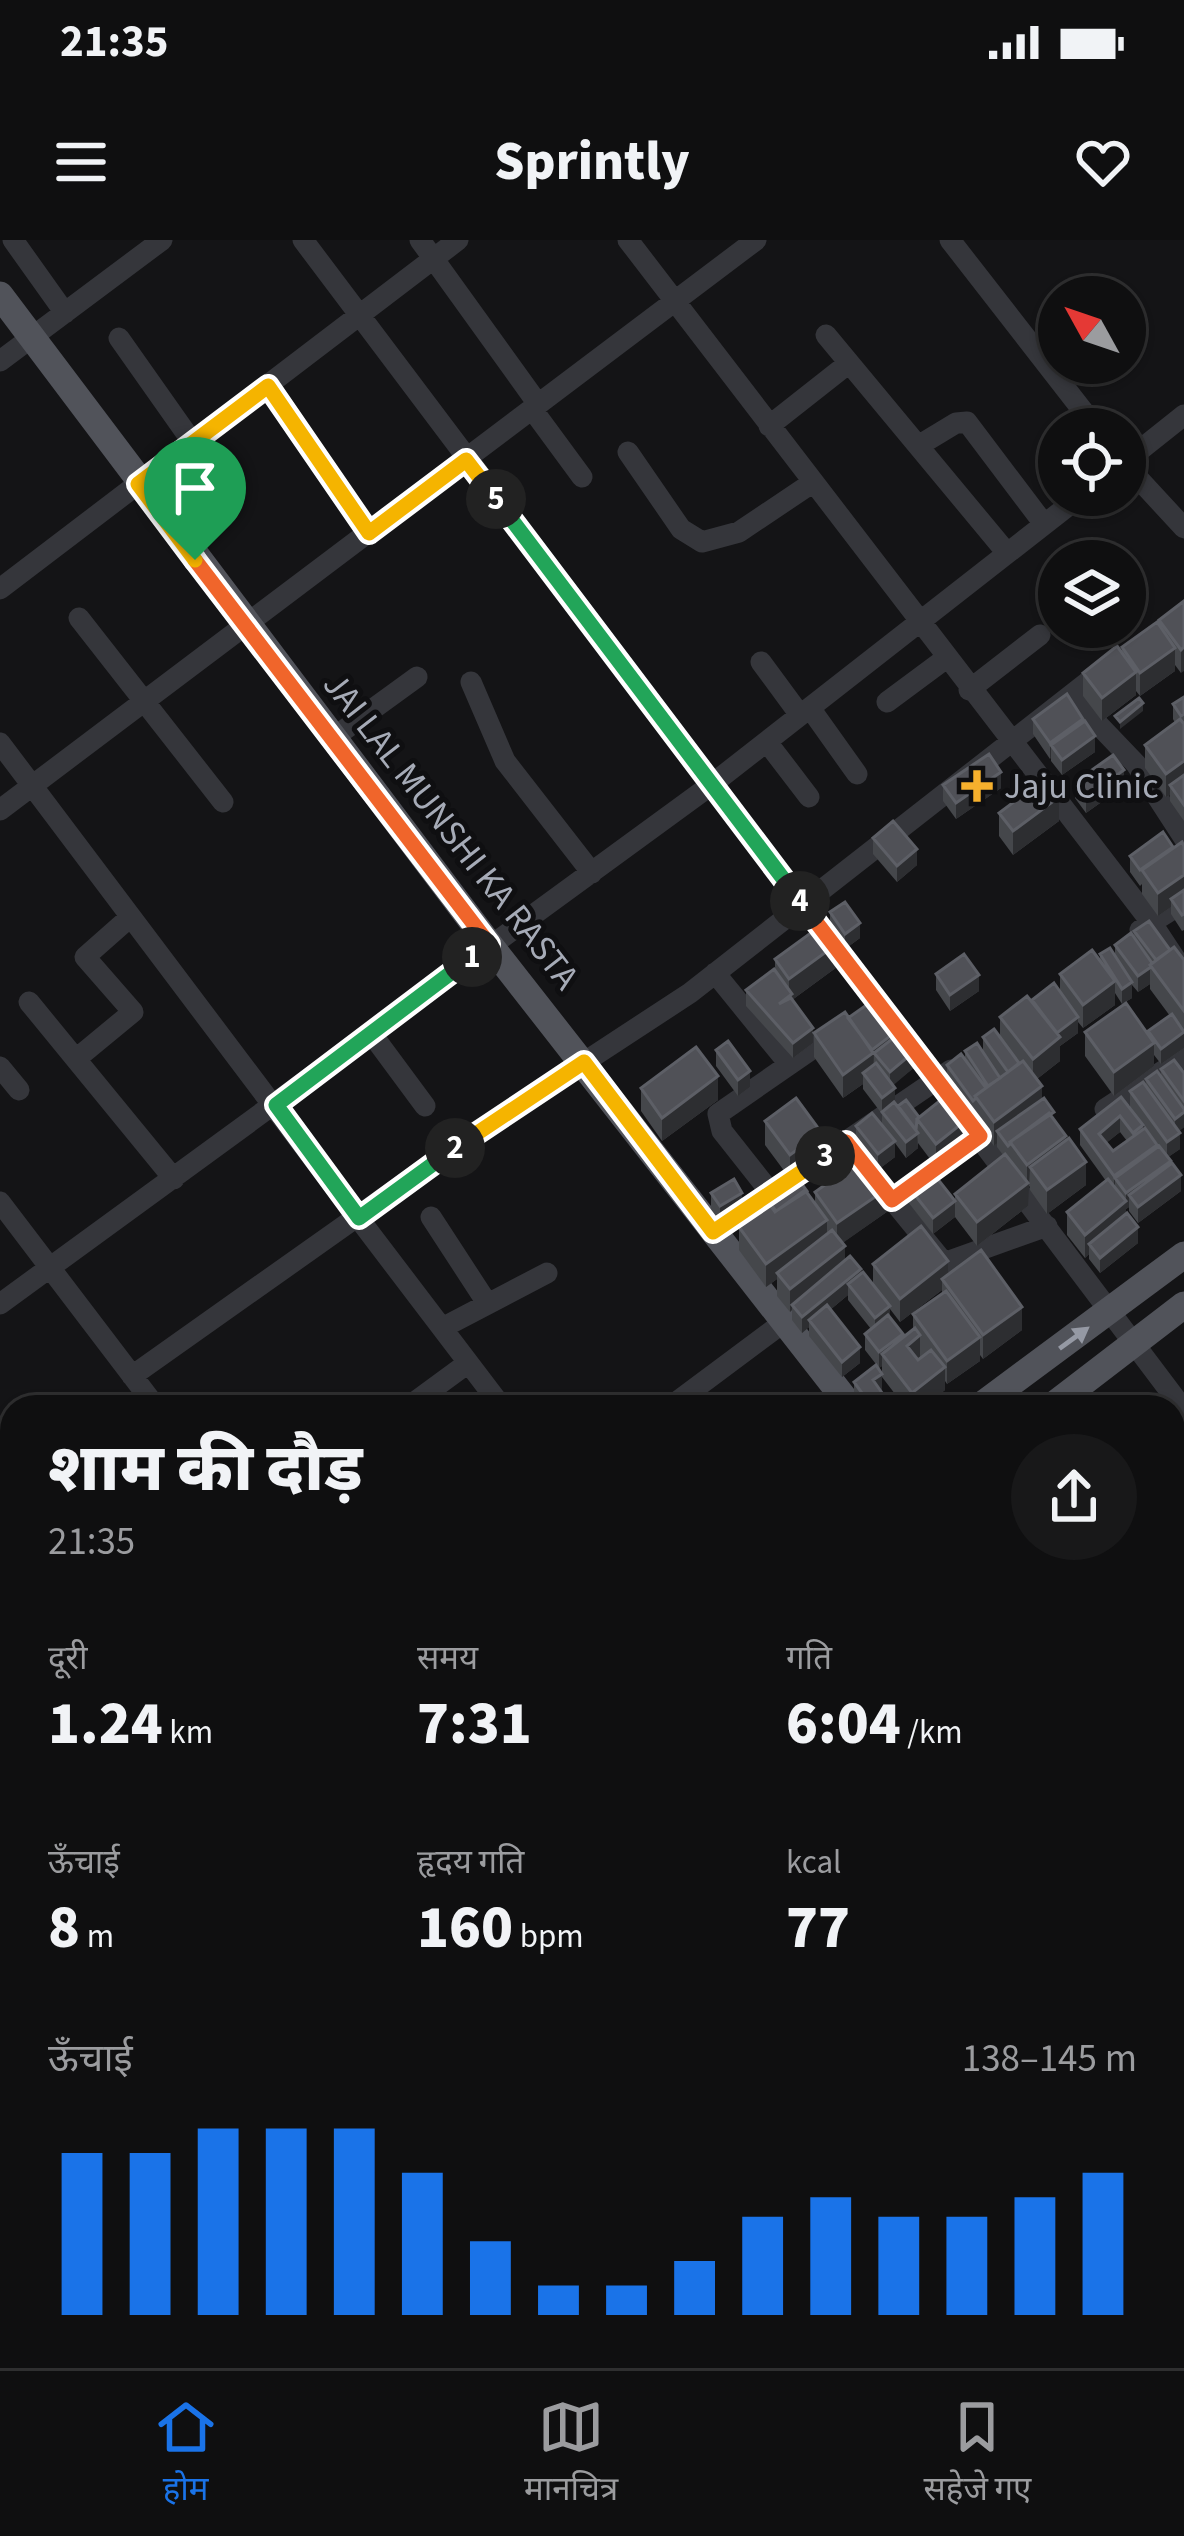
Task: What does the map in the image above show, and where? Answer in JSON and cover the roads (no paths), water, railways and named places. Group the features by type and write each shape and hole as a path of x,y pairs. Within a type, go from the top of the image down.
{"main road":[{"name":"JAI LAL MUNSHI KA RASTA","path":"0,295 489,944 842,1395"},
{"path":"996,1395 1184,1255"},
{"path":"1067,1395 1184,1305"}],"street":[{"path":"14,240 64,313"},
{"path":"0,362 162,240"},
{"path":"302,240 1173,1395"},
{"path":"0,589 360,315 426,250 458,240"},
{"path":"628,240 917,624 1151,922 1184,972"},
{"path":"0,810 756,240"},
{"path":"950,240 1081,408"},
{"path":"426,250 582,477"},
{"path":"826,335 1007,553"},
{"path":"119,338 193,443"},
{"path":"769,426 849,363"},
{"path":"268,386 369,533"},
{"path":"1146,446 1184,415"},
{"path":"918,446 956,423 968,422 1044,524"},
{"path":"628,452 681,530 702,542 722,541 739,532 812,483"},
{"path":"1146,486 1184,528"},
{"path":"0,1304 711,785 1054,516"},
{"path":"79,618 224,802"},
{"path":"969,690 1038,637"},
{"path":"806,908 804,899 1013,746 1127,651"},
{"path":"887,702 945,659"},
{"path":"761,662 857,774"},
{"path":"333,738 417,676"},
{"path":"471,682 505,761 592,873"},
{"path":"1071,695 1136,764 1184,838"},
{"path":"767,742 809,797"},
{"path":"0,743 128,919 276,1105 493,1395"},
{"path":"1113,950 1184,902"},
{"path":"132,1376 806,908"},
{"path":"76,1059 133,1012 85,956 128,919"},
{"path":"715,973 789,1064"},
{"path":"29,1002 173,1179"},
{"path":"771,1193 722,1131 718,1114 880,1003"},
{"path":"371,1033 425,1106"},
{"path":"713,1232 978,1050"},
{"path":"1105,1109 1184,1057"},
{"path":"0,1067 19,1090"},
{"path":"892,1200 980,1136"},
{"path":"846,1142 934,1257 944,1263 1047,1226"},
{"path":"0,1202 147,1395"},
{"path":"431,1217 487,1303"},
{"path":"442,1328 547,1273"},
{"path":"686,1395 784,1322"},
{"path":"424,1395 468,1363"}],"place":[{"name":"Jaju Clinic","path":"977,786"}]}
